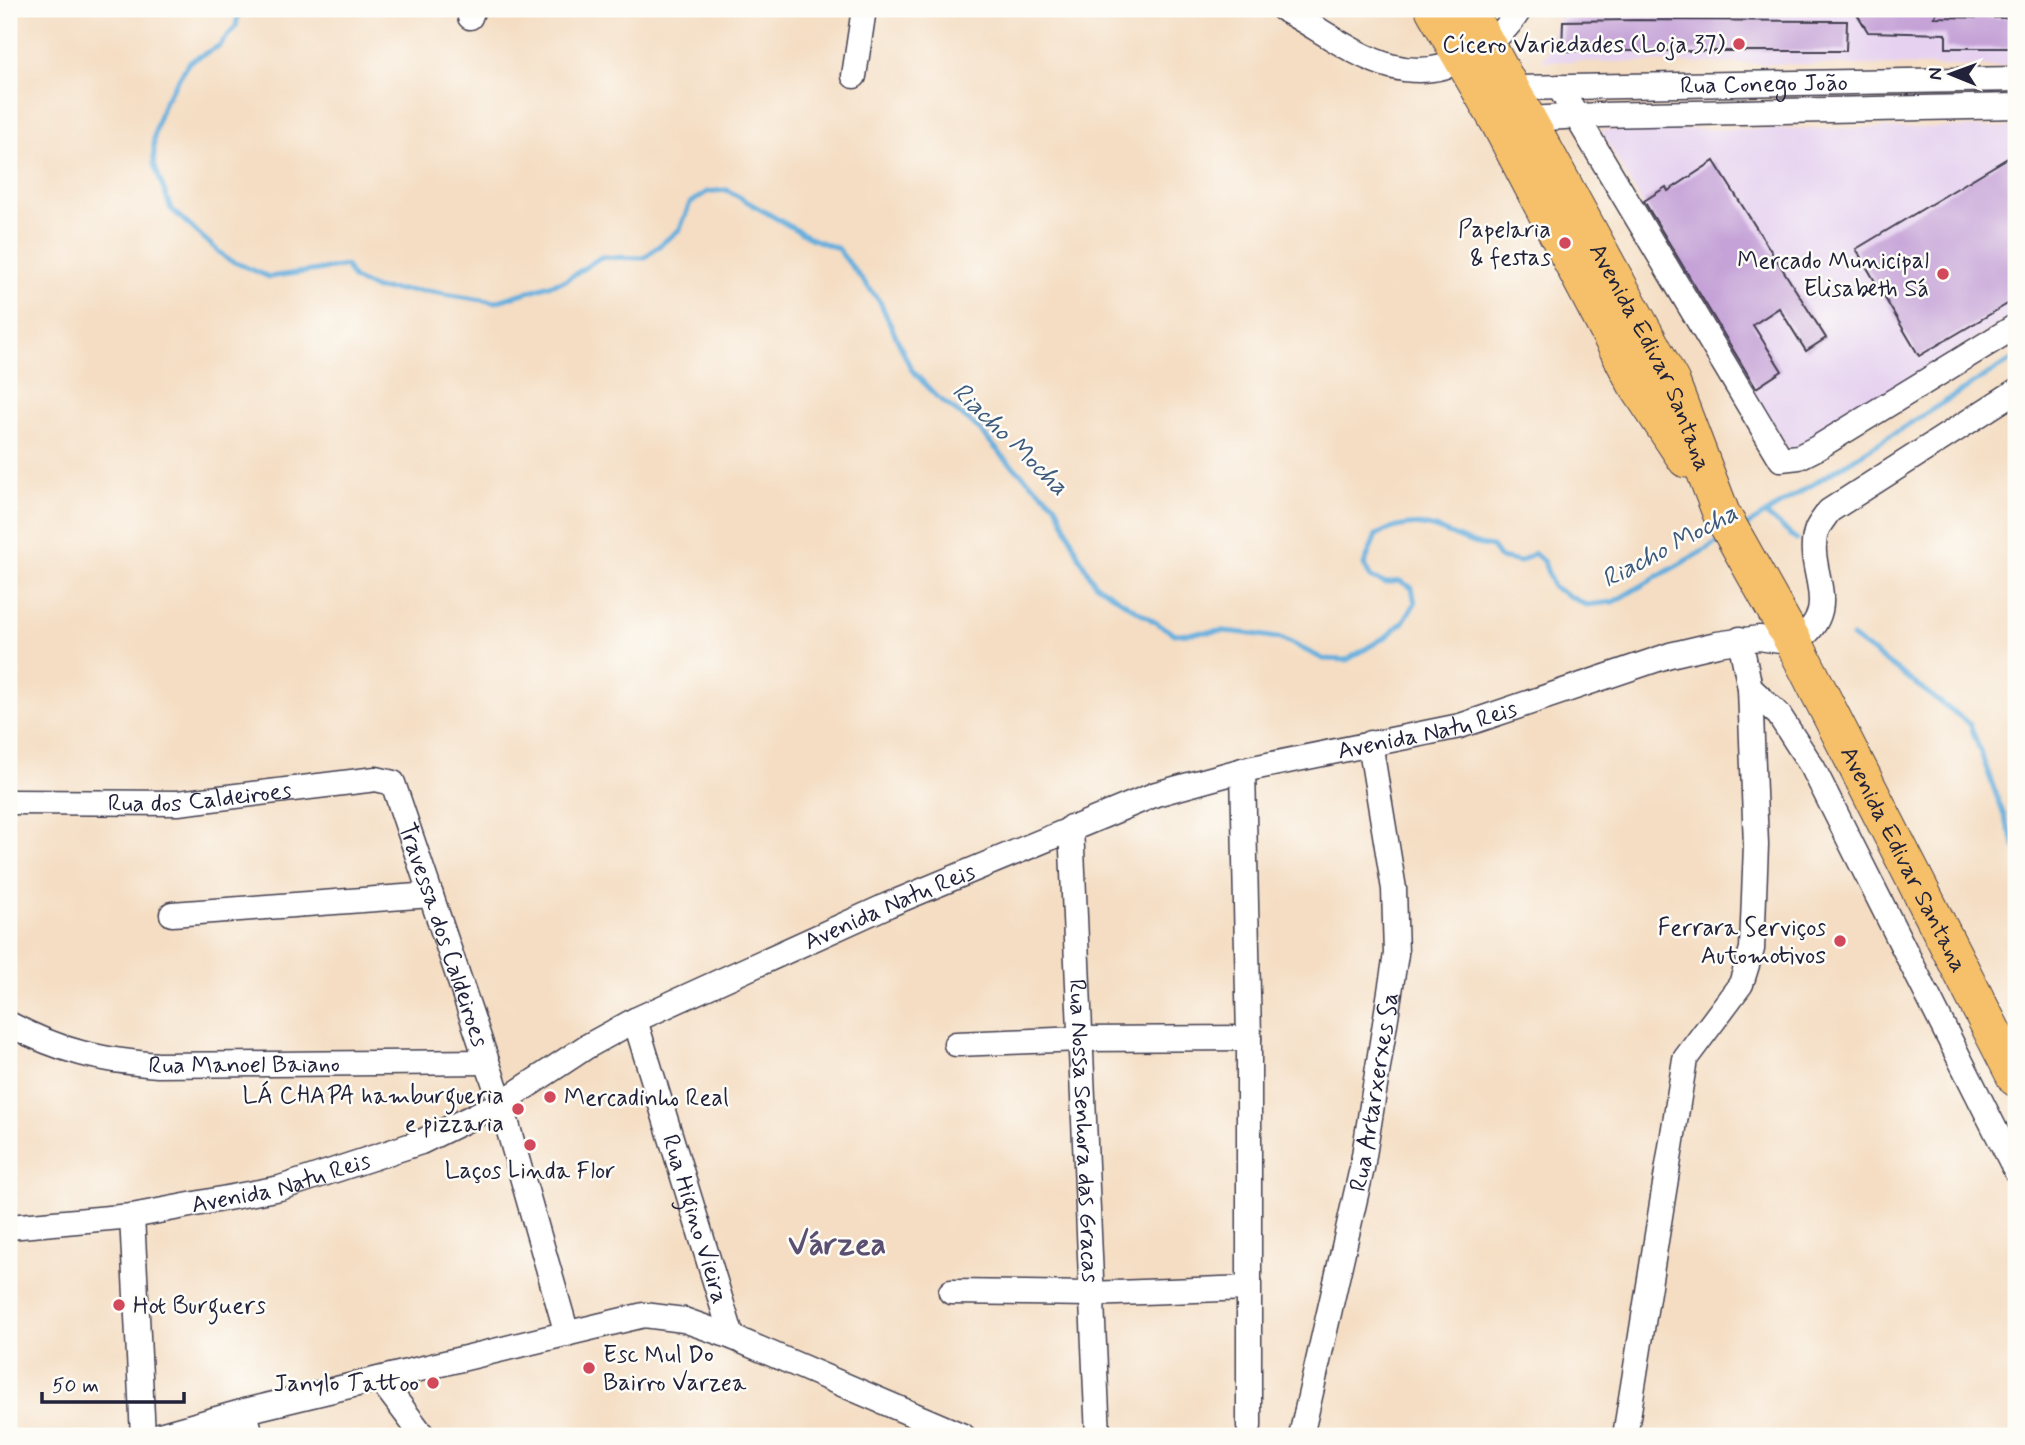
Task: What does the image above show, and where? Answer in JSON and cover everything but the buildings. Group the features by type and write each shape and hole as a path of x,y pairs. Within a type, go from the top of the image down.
{"highway":[{"name":"Avenida Edivar Santana","path":"1434,9 1475,54 1513,109 1635,382 1718,508 1794,643 2016,1078"},
{"name":"Avenida Edivar Santana","path":"1467,9 1475,54"}],"street":[{"path":"854,76 864,9"},
{"path":"1283,9 1395,69 1418,73 1440,71 1475,54 1511,24 1520,9"},
{"name":"Rua Conego João","path":"1513,109 1559,87 2016,79"},
{"path":"1894,81 1896,109"},
{"path":"1559,87 1776,454 1786,460 1817,447 2016,326"},
{"name":"Rua Conego João","path":"1513,109 1574,116 2016,106"},
{"path":"1794,643 1811,632 1818,621 1821,603 1815,539 1829,511 2016,391"},
{"name":"Avenida Natu Reis","path":"9,1227 132,1216 280,1188 421,1142 501,1103 586,1047 635,1020 878,910 1071,827 1156,794 1243,770 1472,723 1670,655 1740,639 1759,638 1794,643"},
{"path":"1625,1436 1685,1059 1741,984 1752,949 1756,845 1751,688 1740,639"},
{"name":"Avenida Edivar Santana","path":"1751,688 1779,715 1812,768 2016,1171"},
{"name":"Rua Artarxerxes Sa","path":"1301,1436 1360,1180 1395,954 1394,889 1370,743"},
{"path":"1243,770 1249,1038 1249,1426"},
{"name":"Rua dos Caldeiroes","path":"9,802 178,803 376,779 389,780"},
{"name":"Travessa dos Caldeiroes","path":"389,780 397,789 488,1062 567,1335"},
{"name":"Rua Nossa Senhora das Gracas","path":"1071,827 1098,1436"},
{"path":"172,915 431,895"},
{"name":"Rua Higino Vieira","path":"635,1020 733,1337"},
{"name":"Rua Manoel Baiano","path":"9,1024 61,1050 113,1061 159,1065 488,1062"},
{"path":"956,1044 1080,1039 1249,1038"},
{"path":"132,1216 143,1436"},
{"path":"951,1292 1090,1294 1248,1288"},
{"path":"156,1436 246,1411 644,1315 684,1320 733,1337 963,1436"},
{"path":"380,1379 423,1436"},
{"path":"246,1411 251,1436"}],"shaded area":[{"path":"1562,9 2016,9 2016,67 1543,61"},
{"path":"2016,127 2016,313 1790,451 1692,296 1601,130"}],"waterway":[{"name":"Riacho Mocha","path":"239,9 236,26 219,46 189,62 165,101 154,138 154,164 171,209 227,259 269,277 346,266 353,279 376,289 426,291 495,302 566,280 601,257 644,258 680,229 690,203 707,192 727,190 812,239 837,248 880,302 911,369 936,396 977,427 1006,460 1056,505 1095,584 1174,634 1224,631 1253,634 1283,639 1323,659 1347,660 1387,636 1403,622 1415,603 1412,588 1400,581 1385,583 1371,578 1364,565 1376,535 1411,525 1425,525 1476,544 1492,547 1500,558 1520,562 1534,553 1544,562 1553,587 1586,605 1613,602 1722,540"},
{"name":"Riacho Mocha","path":"1743,528 2016,357"},
{"path":"1766,514 1797,540"},
{"path":"1852,637 1970,724 2016,848"}],"place":[{"name":"Cícero Variedades (Loja 37)","path":"1739,44"},
{"name":"Papelaria & festas","path":"1565,243"},
{"name":"Mercado Municipal Elisabeth Sá","path":"1943,274"},
{"name":"Ferrara Serviços Automotivos","path":"1840,941"},
{"name":"Mercadinho Real","path":"550,1097"},
{"name":"LÁ CHAPA hamburgueria e pizzaria","path":"518,1109"},
{"name":"Laços Linda Flor","path":"530,1145"},
{"name":"Hot Burguers","path":"119,1305"},
{"name":"Esc Mul Do Bairro Varzea","path":"589,1368"},
{"name":"Janylo Tattoo","path":"433,1383"}],"district":[{"name":"Várzea","path":"837,1243"}]}
